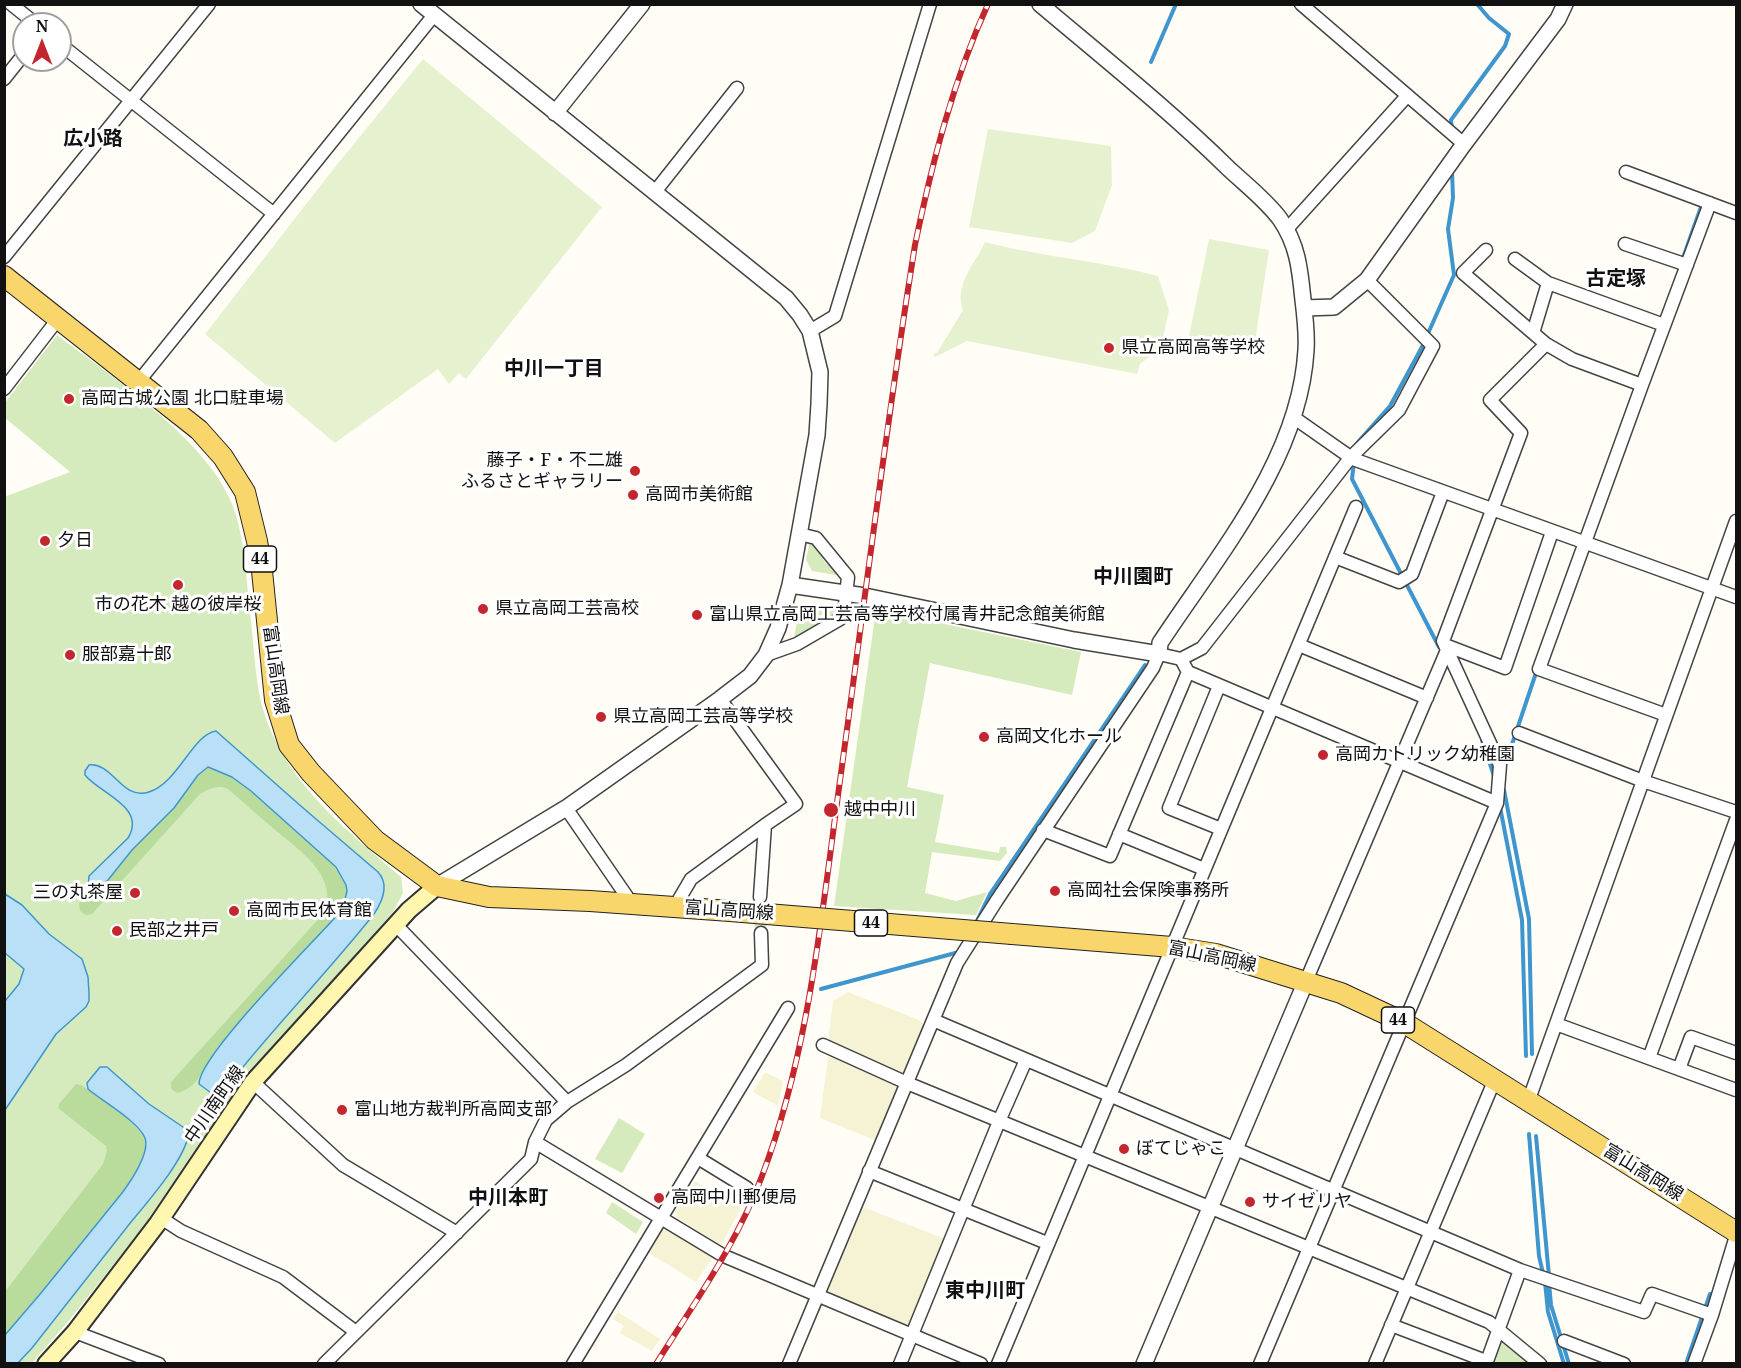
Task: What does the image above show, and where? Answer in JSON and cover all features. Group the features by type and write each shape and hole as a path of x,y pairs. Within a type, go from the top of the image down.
{"main road":[{"name":"富山高岡線","path":"4,276 199,430 224,457 245,492 257,541 275,700 289,745 343,809 375,840 437,886 489,897 730,911 1172,947 1216,954 1341,993 1403,1022 1737,1234"},
{"name":"中川南町線","path":"46,1364 75,1332 161,1218 253,1082 409,910 437,886"}],"street":[{"path":"4,257 209,4"},
{"path":"421,4 786,298 810,332 820,372 817,435 790,585 778,628 766,655 750,676 720,699 566,808 437,886"},
{"path":"555,113 642,4"},
{"path":"810,332 835,316 930,4"},
{"path":"789,1364 957,963 1043,830 1153,668 1159,654 1160,643 1216,562 1273,470 1293,417 1306,350 1304,308 1297,251 1278,216 1150,96 1040,4"},
{"path":"1301,4 1464,144"},
{"path":"1304,308 1334,307 1367,280 1464,144 1558,19 1565,4"},
{"path":"139,381 434,15"},
{"path":"72,53 274,214"},
{"path":"654,193 737,88"},
{"path":"1287,229 1407,96"},
{"path":"1626,172 1737,213"},
{"path":"1666,715 1539,669 1710,203"},
{"path":"1625,244 1687,265"},
{"path":"1486,250 1463,273 1546,344 1572,359 1642,385"},
{"path":"1515,259 1548,283 1664,325"},
{"path":"790,585 1181,659 1202,648 1356,456 1400,410 1433,346 1367,280"},
{"path":"1533,333 1548,283"},
{"path":"4,389 58,319"},
{"path":"1260,1364 1497,803 1500,765 1443,640 1521,433 1490,400 1546,344"},
{"path":"1293,417 1356,456 1443,492 1737,597"},
{"path":"1335,557 1399,582 1413,574 1443,492"},
{"path":"998,1364 1356,507"},
{"path":"1528,1102 1737,521"},
{"path":"1446,648 1505,668 1552,532"},
{"path":"766,655 797,644 840,619 847,594 848,577 816,538 799,534"},
{"path":"1299,645 1427,698"},
{"path":"1143,1364 1400,762 1446,648"},
{"path":"1181,659 1188,672 1497,803"},
{"path":"1043,830 1110,856 1188,672"},
{"path":"1219,686 1169,808 1221,830"},
{"path":"674,908 691,879 796,804 720,699"},
{"path":"1519,733 1643,781 1737,812"},
{"path":"566,808 632,904"},
{"path":"1649,1058 1731,850 1737,820"},
{"path":"760,897 765,825"},
{"path":"1119,834 1204,869"},
{"path":"396,925 567,1102"},
{"path":"324,1364 531,1159 535,1142 546,1120 567,1102 626,1065 762,964 761,933"},
{"path":"573,1364 788,1008"},
{"path":"933,1020 1520,1270 1644,1312 1652,1294 1707,1313"},
{"path":"1556,1024 1737,1090"},
{"path":"1679,1069 1691,1037 1737,1053"},
{"path":"824,1045 908,1083 1407,1287 1489,1323 1540,1364"},
{"path":"900,1364 1026,1060"},
{"path":"1375,1364 1495,1079"},
{"path":"253,1082 343,1165 457,1233"},
{"path":"535,1142 724,1256 981,1364"},
{"path":"698,1158 747,1188"},
{"path":"869,1171 1047,1243"},
{"path":"161,1218 191,1236 283,1277 356,1332"},
{"path":"1694,1364 1707,1313 1737,1234"},
{"path":"1391,1325 1486,1363 1520,1270"},
{"path":"75,1332 159,1364"},
{"path":"1564,1341 1624,1364"}],"shaded area":[{"path":"848,992 919,1020 928,1029 905,1076 828,1043 833,1001"},
{"path":"828,1057 837,1058 878,1076 903,1090 880,1142 820,1118"},
{"path":"765,1072 783,1081 778,1106 753,1092"},
{"path":"695,1181 741,1208 721,1245 677,1218 675,1212"},
{"path":"863,1207 950,1241 909,1329 829,1295 828,1291"},
{"path":"668,1229 713,1257 696,1282 649,1253 663,1230"},
{"path":"618,1312 660,1339 652,1351 620,1333 624,1326 613,1319"}],"green space":[{"path":"423,59 602,207 466,379 459,373 449,384 438,369 335,443 205,334 331,172"},
{"path":"988,129 1111,146 1112,185 1095,231 1072,243 969,227"},
{"path":"1209,239 1269,250 1254,348 1189,336"},
{"path":"985,242 1158,276 1169,310 1161,348 1140,364 1137,374 967,341 935,357 933,354 937,353 963,310 961,291 963,283"},
{"path":"57,335 130,390 180,433 202,456 220,480 232,504 240,532 257,682 270,730 283,755 317,800 336,820 401,877 403,893 393,912 254,1072 209,1131 157,1210 67,1323 31,1364 4,1363 4,497 70,472 5,418 4,404"},
{"path":"810,540 818,542 817,549 826,564 834,565 842,576 812,571 806,560"},
{"path":"811,603 837,606 835,614 800,637 794,636 801,605"},
{"path":"876,610 1081,652 1072,695 930,663 907,787 944,795 935,842 999,853 1000,847 1006,847 1007,853 1000,861 932,852 925,893 956,901 987,892 976,915 834,906"},
{"path":"208,767 232,777 251,791 336,867 346,885 346,898 340,912 243,1018 196,1082 177,1093 171,1089 171,1082 322,915 327,902 327,889 315,866 228,789 217,787 200,794 92,914 86,915 80,911 79,903 92,890 97,889 108,880 132,850 174,808 198,775"},
{"path":"76,1084 107,1103 137,1128 143,1136 145,1149 138,1169 122,1193 5,1335 4,1293 103,1164 107,1151 106,1146 58,1108"},
{"path":"619,1118 645,1134 622,1173 595,1159"},
{"path":"612,1202 643,1222 636,1234 606,1213"},
{"path":"1504,1330 1538,1363 1492,1364"}],"water":[{"path":"216,731 378,872 384,882 384,893 374,914 218,1098 199,1084 204,1069 237,1024 340,912 347,891 346,885 336,867 251,791 232,777 208,767 198,775 174,808 132,850 108,880 97,889 92,890 88,887 89,876 128,838 132,827 127,809 85,775 89,765 97,766 105,769 124,787 132,791 149,792 159,787 177,770 200,741"},
{"path":"5,894 22,905 49,934 82,959 88,977 89,1001 86,1007 56,1034 5,1110 5,1001 19,984 24,969 5,953"},
{"path":"100,1067 107,1067 149,1104 183,1127 189,1134 186,1145 164,1180 32,1348 18,1363 5,1363 5,1335 122,1193 139,1167 145,1151 145,1138 135,1125 88,1089 87,1083"}],"waterway":[{"path":"1151,62 1176,4"},
{"path":"1452,130 1451,120 1505,46 1509,34 1489,18 1477,4"},
{"path":"1357,446 1390,406 1422,347 1454,275 1448,229 1453,198 1452,170"},
{"path":"1682,261 1701,207"},
{"path":"1354,462 1352,479 1439,647"},
{"path":"975,925 990,894 1145,665"},
{"path":"1505,765 1537,670"},
{"path":"1482,740 1494,776"},
{"path":"1504,790 1529,919 1532,1054"},
{"path":"1500,807 1522,920 1526,1056"},
{"path":"821,989 959,952"},
{"path":"1529,1134 1539,1256 1548,1312 1564,1364"},
{"path":"1536,1136 1549,1276"},
{"path":"1549,1283 1551,1305 1569,1364"},
{"path":"1686,1364 1710,1294"}],"tunnel":[{"path":"760,897 761,933"}],"railway":[{"path":"656,1364 714,1273 752,1201 778,1129 791,1081 819,936 915,245 954,92 988,4"}],"place":[{"name":"県立高岡高等学校","path":"1109,348"},
{"name":"高岡古城公園 北口駐車場","path":"69,399"},
{"name":"藤子・F・不二雄 ふるさとギャラリー","path":"635,471"},
{"name":"高岡市美術館","path":"633,495"},
{"name":"夕日","path":"45,541"},
{"name":"市の花木 越の彼岸桜","path":"178,585"},
{"name":"県立高岡工芸高校","path":"483,609"},
{"name":"富山県立高岡工芸高等学校付属青井記念館美術館","path":"697,615"},
{"name":"服部嘉十郎","path":"70,655"},
{"name":"県立高岡工芸高等学校","path":"601,717"},
{"name":"高岡文化ホール","path":"984,737"},
{"name":"高岡カトリック幼稚園","path":"1323,755"},
{"name":"越中中川","path":"831,810"},
{"name":"高岡社会保険事務所","path":"1055,891"},
{"name":"三の丸茶屋","path":"135,893"},
{"name":"高岡市民体育館","path":"234,911"},
{"name":"民部之井戸","path":"117,931"},
{"name":"富山地方裁判所高岡支部","path":"342,1110"},
{"name":"ぼてじゃこ","path":"1124,1149"},
{"name":"高岡中川郵便局","path":"659,1198"},
{"name":"サイゼリヤ","path":"1250,1202"}],"district":[{"name":"広小路","path":"93,139"},
{"name":"古定塚","path":"1616,279"},
{"name":"中川一丁目","path":"554,369"},
{"name":"中川園町","path":"1133,577"},
{"name":"中川本町","path":"508,1198"},
{"name":"東中川町","path":"985,1291"}]}
